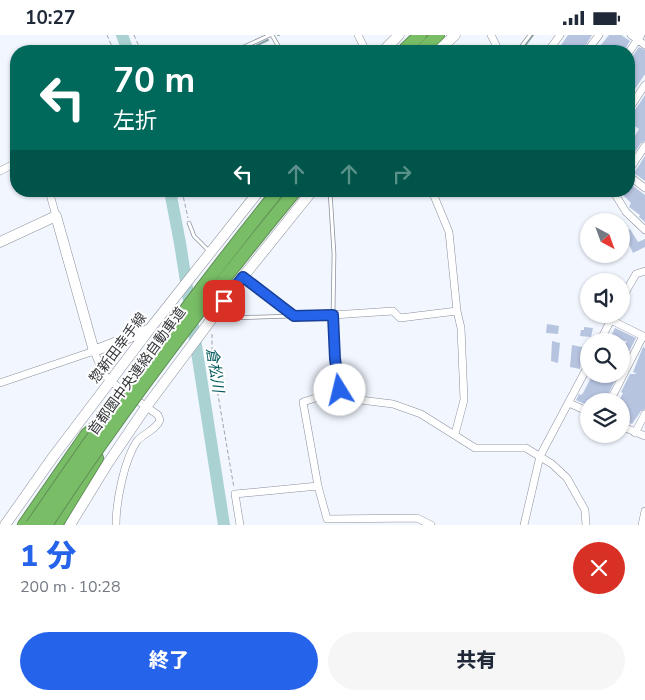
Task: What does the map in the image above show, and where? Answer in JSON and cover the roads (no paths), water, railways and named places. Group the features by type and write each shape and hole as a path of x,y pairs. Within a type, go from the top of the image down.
{"highway":[{"path":"409,45 420,35"},
{"path":"427,45 438,35"},
{"name":"首都圏中央連絡自動車道","path":"32,525 105,419 202,287 273,197"},
{"name":"首都圏中央連絡自動車道","path":"46,525 106,437 230,272 290,197"},
{"path":"24,525 87,434 105,419"},
{"path":"56,525 95,462 106,437"}],"main road":[{"path":"389,45 399,35"},
{"path":"444,45 455,35"},
{"name":"惣新田幸手線","path":"5,525 53,457 148,330 253,197"},
{"path":"70,525 108,463 146,407 243,277 307,197"},
{"path":"0,242 56,216 94,351 148,330"},
{"path":"210,251 243,277"}],"street":[{"path":"636,37 645,45"},
{"path":"635,100 645,85"},
{"path":"635,161 645,146"},
{"path":"51,197 56,216"},
{"path":"434,197 449,232 460,327 464,400 455,434"},
{"path":"617,197 626,212 645,230"},
{"path":"630,284 636,274 645,271"},
{"path":"243,277 294,316 394,311 400,318 457,311"},
{"path":"333,315 335,359 340,390 352,399 393,404 422,414 475,447 526,448 552,464 567,478 586,510 586,525"},
{"path":"614,393 644,336 623,323"},
{"path":"0,383 94,351 103,373 110,381 158,415 160,419 158,424 138,440 126,462 116,515 116,525"},
{"path":"524,525 540,456 580,382"},
{"path":"340,390 302,402 318,486 327,519 417,518 431,525"},
{"path":"569,403 580,408"},
{"path":"635,433 645,414"},
{"path":"630,430 645,436"},
{"path":"240,525 235,494 318,486"},
{"path":"642,525 645,511"}],"lane":[{"path":"248,45 271,35"},
{"path":"330,197 334,255 333,315"},
{"path":"189,223 194,236 210,251"},
{"path":"228,318 294,316"}],"waterway":[{"name":"倉松川","path":"122,35 126,45"},
{"path":"526,45 533,35"},
{"path":"258,45 268,40"},
{"name":"倉松川","path":"171,197 224,525"}]}
